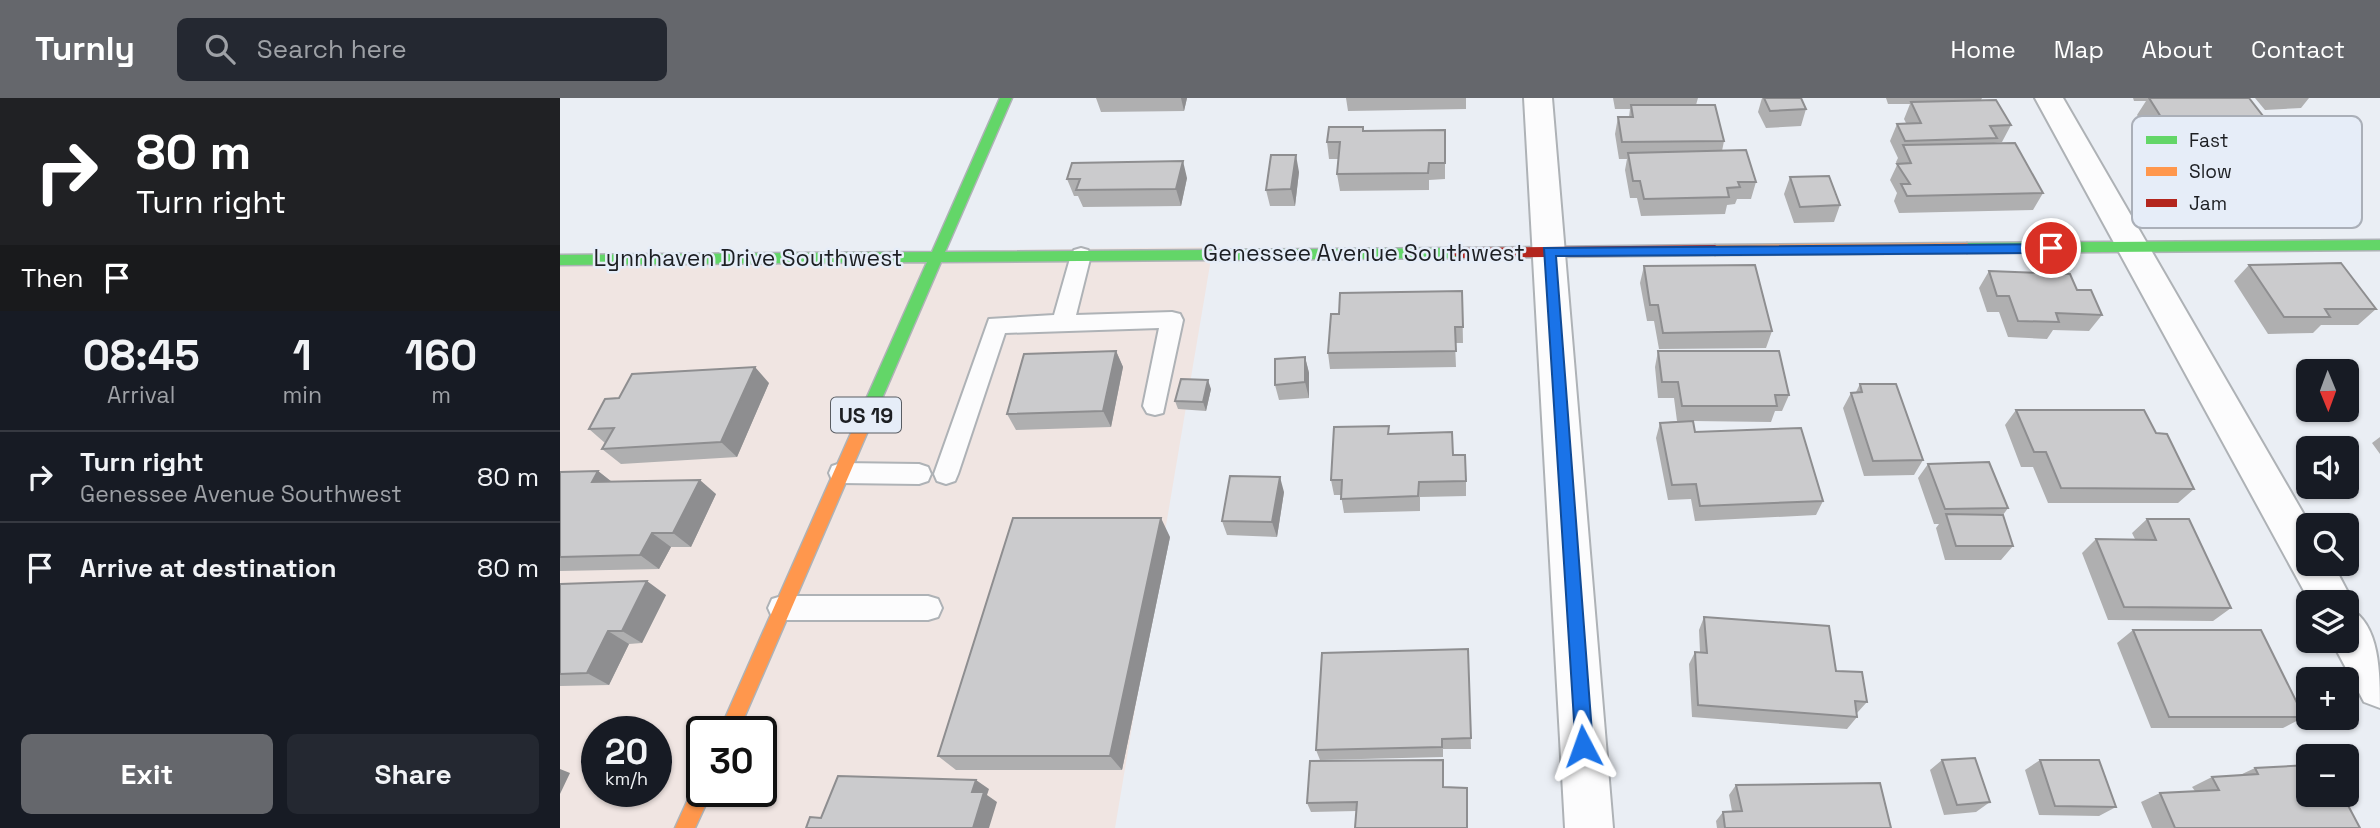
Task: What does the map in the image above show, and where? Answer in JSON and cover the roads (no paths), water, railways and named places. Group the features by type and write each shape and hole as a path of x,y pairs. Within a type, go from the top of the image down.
{"street":[{"name":"US 19","path":"735,716 1006,98"},
{"path":"1538,98 1589,828"},
{"path":"2049,98 2296,538"},
{"name":"Genessee Avenue Southwest","path":"936,257 2380,245"},
{"name":"Lynnhaven Drive Southwest","path":"560,260 936,257"},
{"path":"2359,649 2380,687"},
{"path":"685,828 695,807"}],"lane":[{"path":"1063,323 1081,255"},
{"path":"946,474 997,325 1172,320 1155,406"},
{"path":"841,473 919,474"},
{"path":"782,608 928,608"}]}
